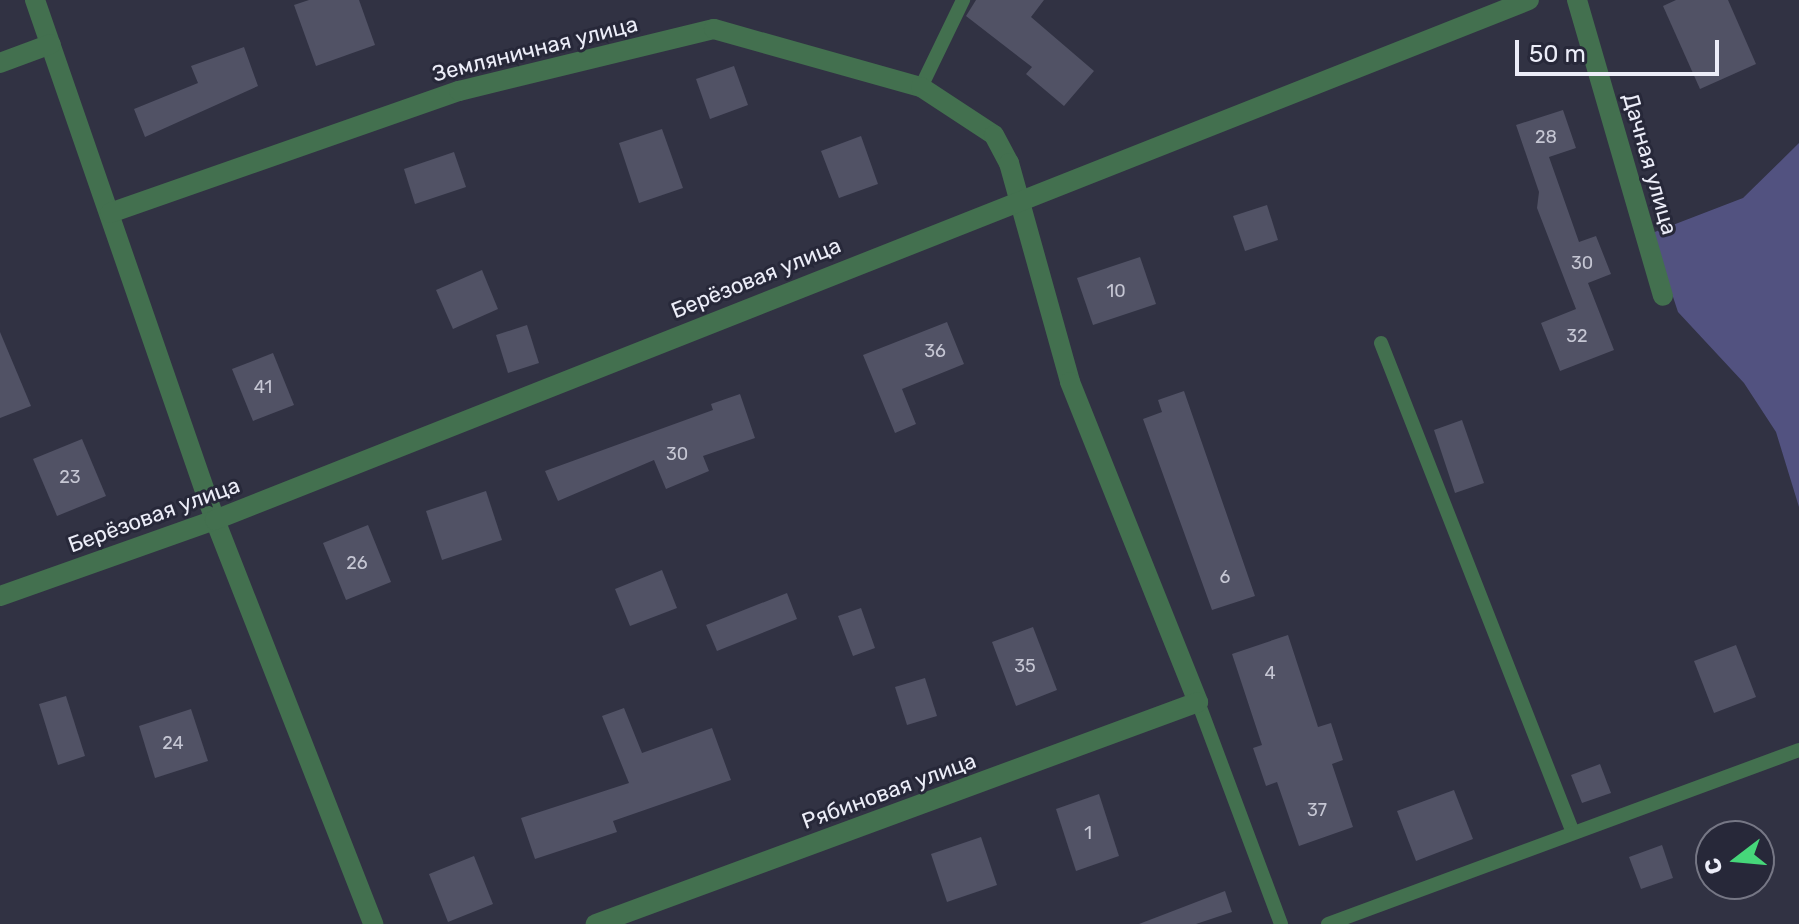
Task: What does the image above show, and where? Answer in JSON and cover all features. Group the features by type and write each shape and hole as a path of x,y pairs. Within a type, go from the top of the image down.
{"street":[{"path":"35,0 215,520 373,924"},
{"name":"Берёзовая улица","path":"0,596 215,520 1015,200 1529,0"},
{"name":"Дачная улица","path":"1577,0 1663,296"},
{"name":"Земляничная улица","path":"110,213 459,91 714,29 921,87 994,135 1009,163 1015,200 1070,382 1198,702"},
{"path":"0,63 51,44"},
{"name":"Рябиновая улица","path":"596,924 1198,702"}],"lane":[{"path":"921,87 963,0"},
{"path":"1381,343 1572,830"},
{"path":"1198,702 1281,924"},
{"path":"1328,924 1572,830 1799,750"}],"shaded area":[{"path":"1799,143 1799,507 1776,432 1744,383 1678,312 1652,233 1743,198"}],"building":[{"path":"309,0 359,0 375,45 316,66 294,5"},
{"path":"976,0 1044,0 1031,17 1094,71 1064,106 1026,74 1032,67 966,16"},
{"path":"1676,0 1728,0 1756,64 1700,89 1663,6"},
{"path":"244,47 258,86 145,137 134,109 198,83 191,66"},
{"path":"734,66 748,105 710,119 696,79"},
{"path":"1563,110 1576,148 1549,157 1579,242 1596,236 1611,274 1588,283 1614,350 1560,371 1541,323 1576,309 1537,208 1539,192 1516,125"},
{"path":"662,129 683,188 639,203 619,143"},
{"path":"861,136 878,184 839,198 821,151"},
{"path":"454,152 466,187 415,204 404,169"},
{"path":"1267,205 1278,240 1245,251 1233,216"},
{"path":"1140,257 1156,304 1093,325 1077,278"},
{"path":"482,270 498,309 453,329 436,290"},
{"path":"947,322 964,364 902,389 916,424 895,433 863,355"},
{"path":"527,325 539,363 508,373 496,335"},
{"path":"0,332 31,406 0,418"},
{"path":"273,353 294,405 253,421 232,369"},
{"path":"1184,391 1255,596 1212,610 1143,419 1162,412 1158,400"},
{"path":"740,394 755,438 703,456 709,471 666,489 654,460 558,501 545,471 713,410 711,404"},
{"path":"1462,420 1484,483 1455,493 1434,430"},
{"path":"82,439 106,496 57,516 33,459"},
{"path":"486,491 502,540 442,560 426,511"},
{"path":"368,525 391,582 346,600 323,543"},
{"path":"662,570 677,608 630,626 615,589"},
{"path":"787,593 797,619 717,651 706,625"},
{"path":"861,608 875,648 853,656 838,616"},
{"path":"1033,627 1057,690 1016,706 992,642"},
{"path":"1288,635 1318,727 1331,723 1343,760 1332,764 1353,827 1299,846 1277,782 1266,786 1253,748 1262,745 1232,654"},
{"path":"1736,645 1756,697 1714,713 1694,661"},
{"path":"925,678 937,716 907,725 895,687"},
{"path":"66,696 85,756 58,765 39,704"},
{"path":"624,708 642,753 712,728 731,780 613,821 617,832 535,859 521,818 629,783 602,716"},
{"path":"191,709 208,761 155,778 139,726"},
{"path":"1600,764 1611,793 1582,803 1571,775"},
{"path":"1454,790 1473,839 1416,861 1397,811"},
{"path":"1099,794 1119,856 1076,871 1056,809"},
{"path":"981,837 997,885 947,902 931,854"},
{"path":"1662,845 1673,878 1641,889 1629,857"},
{"path":"474,856 493,904 448,922 429,874"},
{"path":"1225,891 1232,912 1196,924 1139,924"}]}
